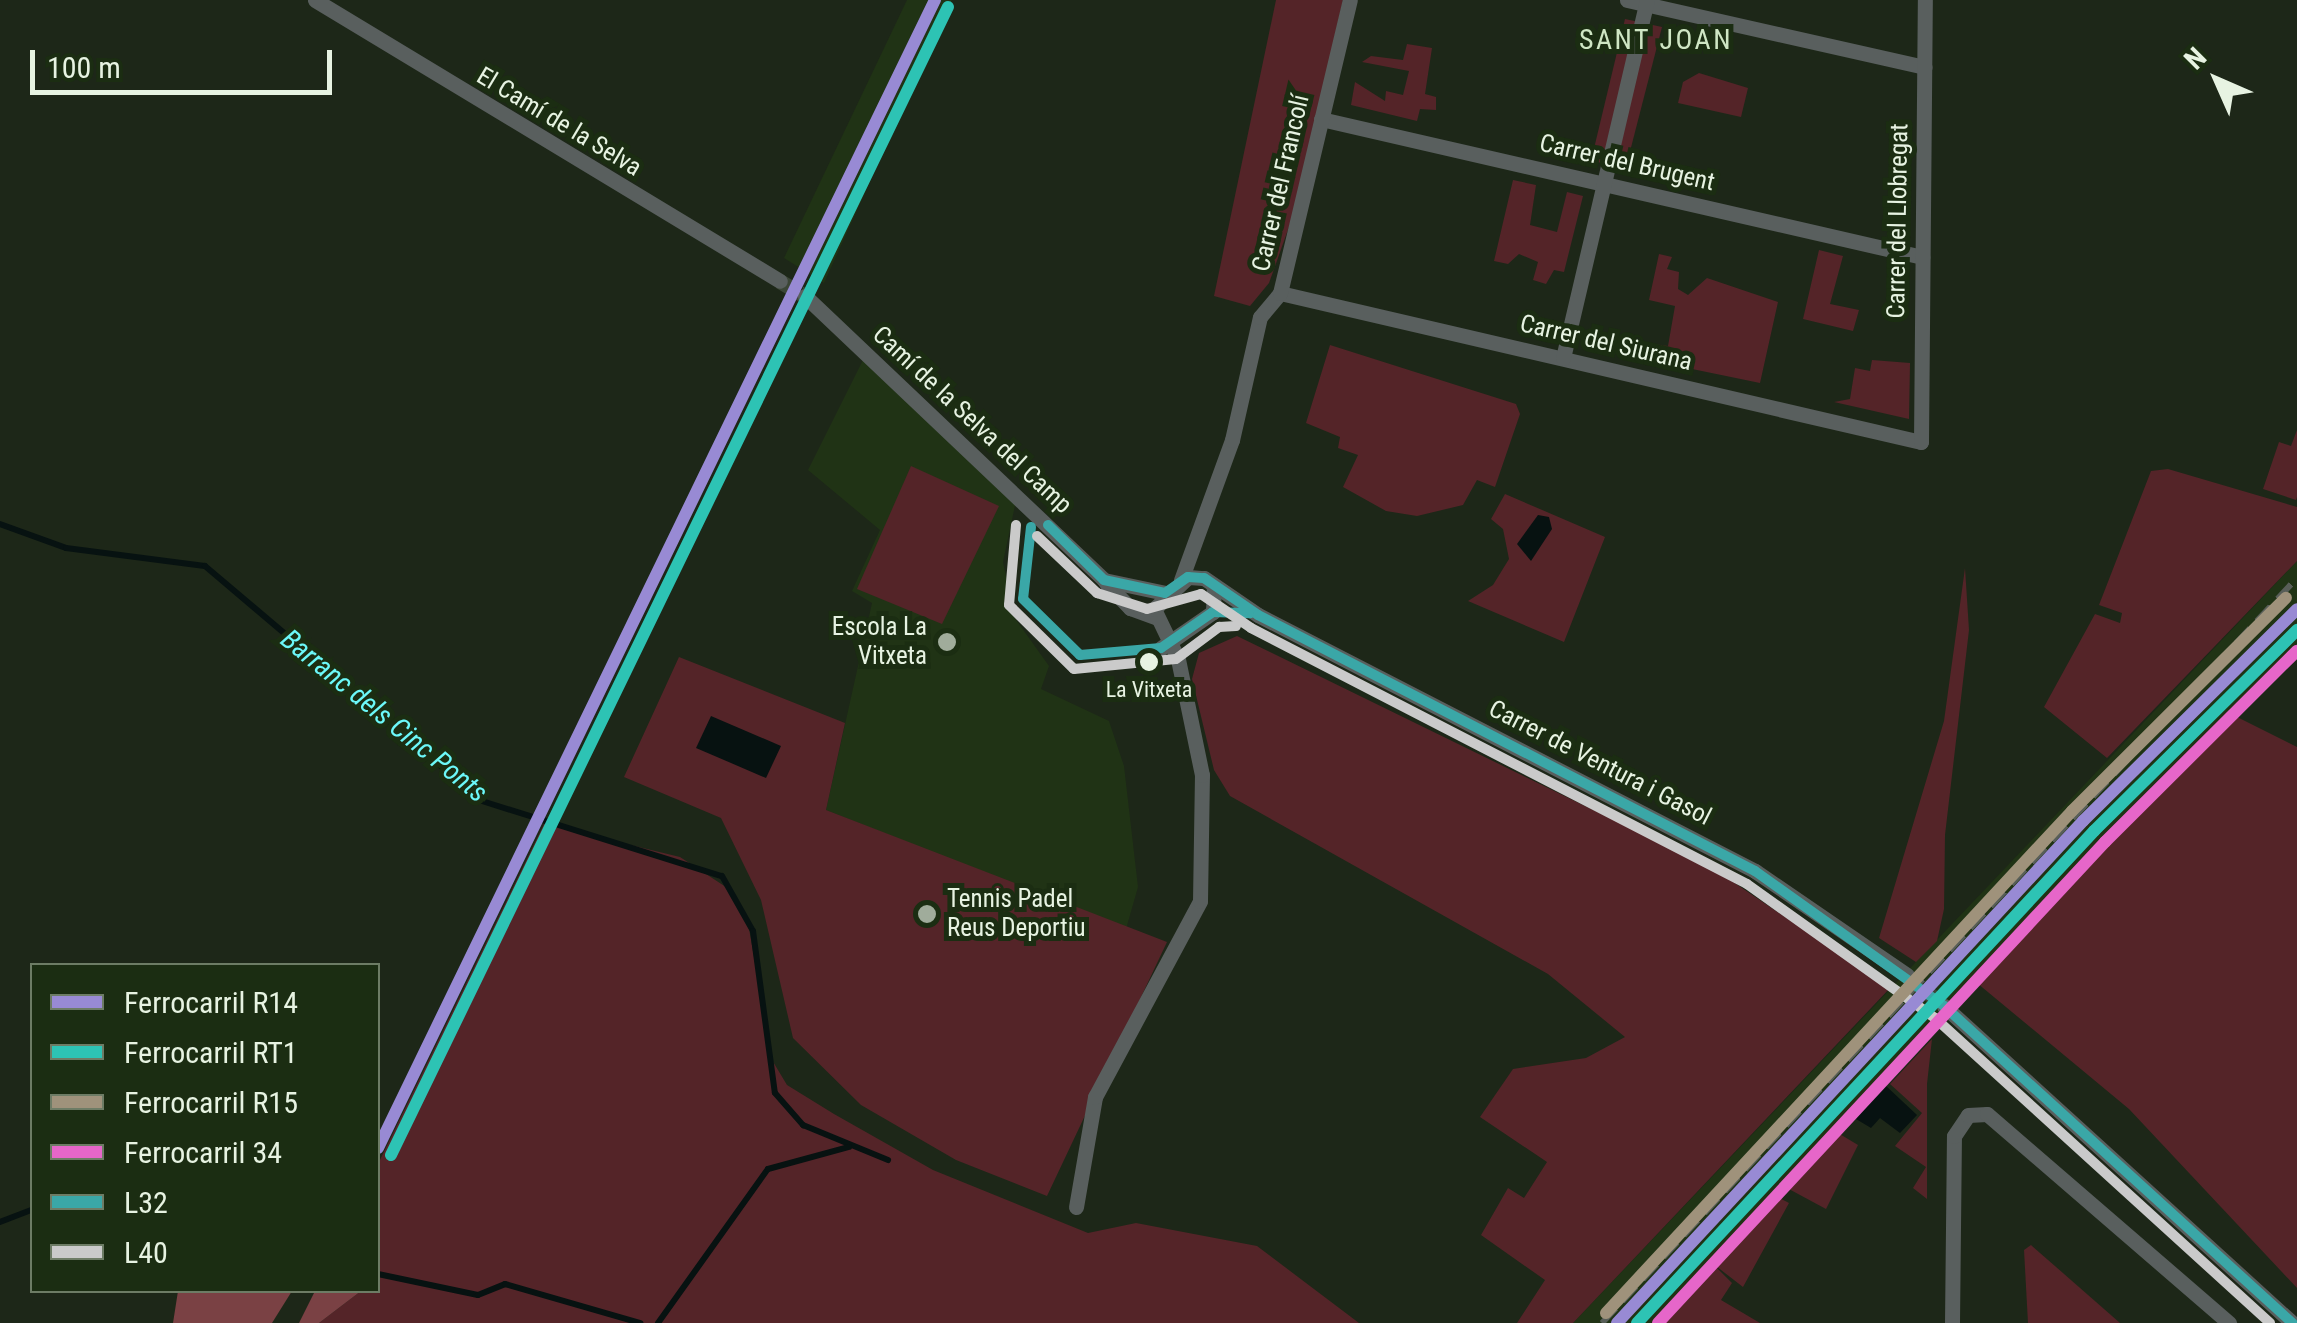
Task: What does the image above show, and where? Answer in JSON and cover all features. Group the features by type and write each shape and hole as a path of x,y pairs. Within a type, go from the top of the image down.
{"street":[{"name":"El Camí de la Selva","path":"315,0 780,281"},
{"name":"Carrer del Francolí","path":"1181,580 1200,545 1260,317 1280,292 1350,0"},
{"path":"1627,0 1925,67"},
{"name":"Carrer del Llobregat","path":"1921,442 1925,0"},
{"path":"1562,358 1647,2"},
{"name":"Carrer del Brugent","path":"1322,119 1922,257"},
{"name":"Carrer del Siurana","path":"1280,292 1921,442"},
{"name":"Camí de la Selva del Camp","path":"805,296 1048,524 1130,608 1171,637"},
{"name":"Carrer del Francolí","path":"1200,545 1213,612"},
{"path":"1104,580 1166,593"},
{"path":"1166,593 1181,580 1209,583"},
{"name":"Carrer de Ventura i Gasol","path":"1209,583 1258,615 1755,871 1907,975"},
{"path":"1076,1208 1094,1096 1200,900 1202,776 1171,637 1166,593"},
{"path":"1171,637 1213,612"},
{"name":"Carrer de Ventura i Gasol","path":"1213,612 1258,615"},
{"path":"1944,1006 2292,1323"},
{"path":"1952,1323 1954,1136 1968,1116 1987,1114 2230,1323"}],"shaded area":[{"path":"907,0 952,0 824,283 784,258"},
{"path":"1276,0 1343,0 1295,210 1269,283 1250,306 1214,296"},
{"path":"1625,19 1662,27 1626,167 1591,161"},
{"path":"1407,44 1432,48 1425,94 1436,97 1436,110 1420,109 1417,121 1351,105 1355,82 1385,101 1386,91 1403,95 1409,71 1362,62 1371,56 1403,60"},
{"path":"1699,73 1748,88 1741,117 1678,103 1683,82"},
{"path":"1513,180 1536,185 1530,225 1557,232 1567,192 1583,196 1564,272 1554,270 1546,284 1533,280 1538,262 1519,254 1508,264 1494,261"},
{"path":"1819,250 1843,256 1830,304 1859,310 1853,331 1803,319"},
{"path":"1659,254 1672,257 1667,269 1679,272 1678,289 1688,295 1707,278 1778,302 1760,383 1634,357 1640,342 1668,346 1675,306 1649,300"},
{"path":"1330,345 1516,404 1520,414 1495,487 1477,480 1463,505 1417,516 1386,511 1343,487 1358,455 1338,448 1340,437 1306,423"},
{"name":"Escola La Vitxeta","path":"866,354 1017,496 1003,562 1014,617 1049,666 1041,689 1109,721 1124,766 1138,887 1126,929 826,810 872,603 852,591 880,530 808,470"},
{"path":"1872,360 1910,363 1909,419 1834,402 1850,399 1855,368 1870,371"},
{"path":"2297,430 2296,500 2263,489 2279,442 2291,446"},
{"path":"911,466 999,506 942,624 857,589"},
{"path":"2168,469 2297,507 2297,561 2107,758 2044,707 2095,614 2120,623 2122,613 2099,605 2151,471"},
{"path":"1505,494 1605,537 1564,642 1468,601 1493,585 1509,559 1503,529 1491,519"},
{"path":"1538,515 1549,517 1552,529 1531,561 1517,544"},
{"path":"2297,561 2297,643 1661,1323 1573,1323"},
{"path":"1965,568 1969,630 1945,835 1944,909 1937,941 1916,962 1879,938 1944,721"},
{"path":"1237,636 1714,869 1890,988 1573,1323 1517,1323 1545,1280 1481,1235 1508,1188 1524,1198 1547,1162 1480,1117 1513,1069 1586,1058 1625,1037 1548,974 1230,796 1214,770 1192,679 1199,653"},
{"name":"Tennis Padel Reus Deportiu","path":"679,657 845,723 826,810 1167,942 1047,1196 956,1160 861,1105 793,1038 761,900 721,818 624,777"},
{"path":"2227,712 2297,747 2297,1288 2129,1109 1977,983"},
{"path":"711,716 781,746 766,778 696,748"},
{"path":"544,824 680,857 732,891 747,917 772,1060 787,1085 834,1114 933,1170 1088,1233 1136,1223 1257,1246 1359,1323 319,1323 358,1293 380,1293 380,1160"},
{"path":"1932,1039 1927,1084 1927,1199 1913,1188 1926,1167 1895,1146 1922,1113 1890,1084"},
{"path":"1885,1085 1917,1115 1900,1133 1880,1118 1871,1128 1856,1119"},
{"path":"1838,1133 1858,1145 1826,1209 1787,1188"},
{"path":"1772,1194 1789,1203 1743,1287 1712,1263 1732,1283 1721,1300 1760,1323 1654,1323"},
{"path":"2031,1245 2120,1323 2028,1323 2024,1250"},
{"path":"178,1293 291,1293 272,1323 173,1323"},
{"path":"314,1293 358,1293 319,1323 299,1323"}],"waterway":[{"name":"Barranc dels Cinc Ponts","path":"0,524 66,548 205,566 482,801 722,876 753,931 775,1093 803,1125 888,1160"},
{"path":"658,1323 768,1169 849,1147"},
{"path":"0,1222 30,1211"},
{"path":"380,1274 478,1295 505,1284 640,1323"}],"tunnel":[{"path":"780,281 805,296"},
{"path":"1907,975 1944,1006"}],"railway":[{"path":"1602,1323 2297,578"}],"rail line":[{"name":"R14","path":"380,1144 935,0"},
{"name":"RT1","path":"391,1155 948,7"},
{"name":"R15","path":"1606,1313 2072,811 2286,598"},
{"name":"R14","path":"1617,1323 2083,821 2297,609"},
{"name":"RT1","path":"1637,1323 2094,831 2297,630"},
{"name":"34","path":"1658,1323 2105,842 2297,651"}],"transit line":[{"name":"L40","path":"1016,525 1009,605 1074,669 1176,659 1219,627 1236,626"},
{"name":"L32","path":"1048,525 1104,580 1165,593"},
{"name":"L32","path":"1031,527 1023,599 1080,655 1161,648 1213,612 1250,613"},
{"name":"L40","path":"1037,536 1097,593 1147,609 1201,594 1251,628 1747,884 1935,1018 2270,1323"},
{"name":"L32","path":"1165,593 1188,577 1204,578 1258,615 1755,871 1944,1006 2292,1323"}],"place":[{"name":"Escola La Vitxeta","path":"947,642"},
{"name":"La Vitxeta","path":"1149,662"},
{"name":"Tennis Padel Reus Deportiu","path":"927,914"}],"district":[{"name":"SANT JOAN","path":"1656,40"}]}
